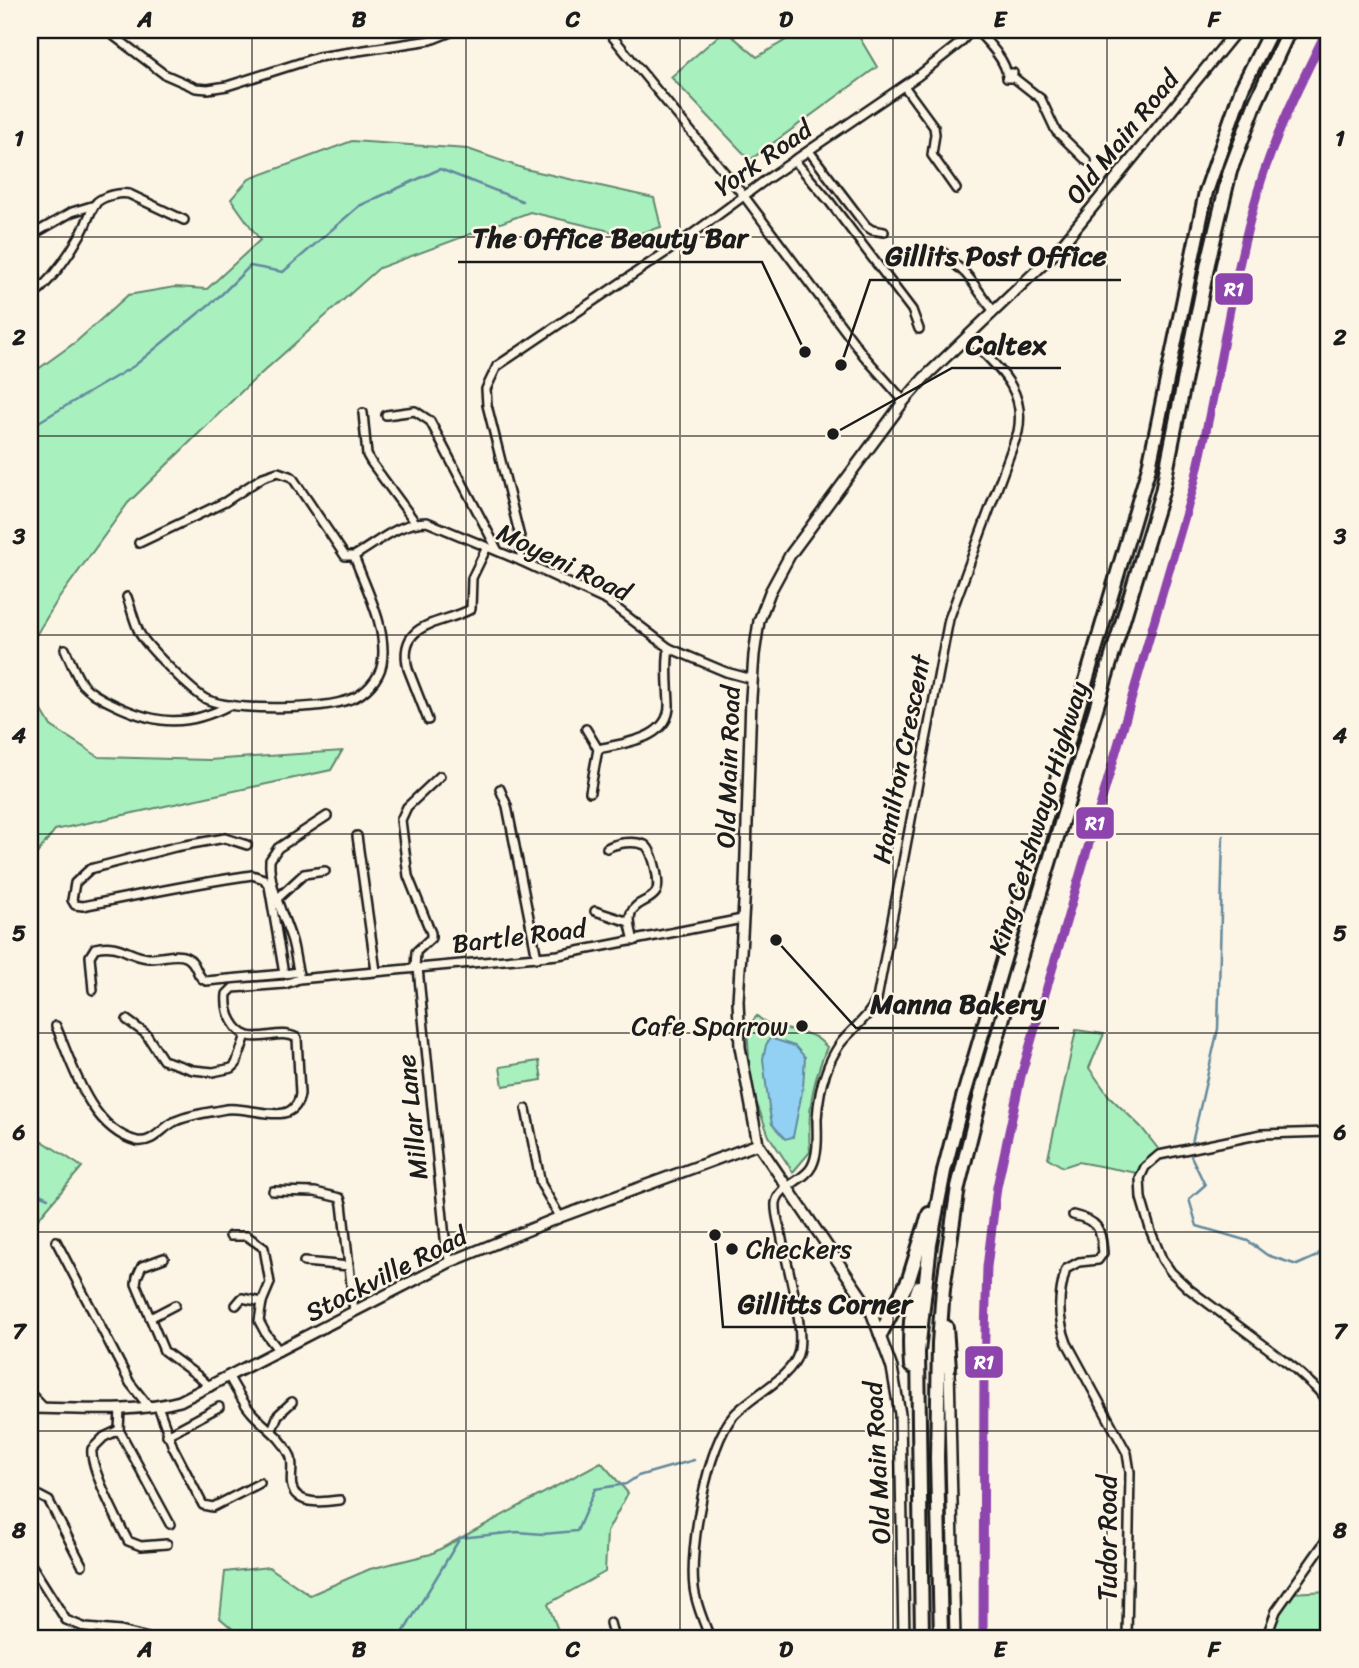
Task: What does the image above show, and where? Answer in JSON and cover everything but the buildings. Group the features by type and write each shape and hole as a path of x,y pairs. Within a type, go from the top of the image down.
{"highway":[{"name":"King Cetshwayo Highway","path":"922,1638 918,1352 927,1272 944,1171 966,1087 1149,467 1206,192 1229,121 1268,30"},
{"name":"King Cetshwayo Highway","path":"941,1638 937,1386 943,1289 958,1187 983,1087 1162,492 1225,188 1252,113 1291,30"},
{"path":"881,1333 909,1279 944,1171"},
{"path":"943,1289 949,1368"},
{"path":"870,1310 886,1313 893,1310"}],"street":[{"path":"106,30 164,74 197,88 208,89 227,86 318,57 431,40 456,30"},
{"path":"607,30 744,196 864,356 904,401"},
{"path":"974,30 1010,75 1041,99 1056,131 1087,161"},
{"name":"York Road","path":"521,561 520,537 486,405 486,389 495,369 502,361 684,240 794,160 904,86 974,30"},
{"name":"Old Main Road","path":"904,1638 900,1414 892,1368 881,1333 870,1310 758,1144 745,1077 739,1028 742,919 752,679 759,621 778,574 796,546 904,401 1056,251 1237,30"},
{"path":"904,86 933,124 933,158 956,188"},
{"path":"809,151 866,226 884,232"},
{"path":"794,160 829,201 912,310 919,329"},
{"path":"30,236 72,212 107,198 129,194 184,220"},
{"path":"30,298 46,282 79,236 95,205"},
{"path":"944,253 951,263 967,274 994,311"},
{"name":"Hamilton Crescent","path":"787,1188 812,1167 817,1145 821,1088 832,1057 877,999 949,619 1020,425 1020,406 1014,389 967,336"},
{"path":"386,415 415,411 430,421 498,551"},
{"path":"139,543 225,502 263,477 278,472 292,477 344,555 354,556 395,530 415,522 371,462 363,413"},
{"name":"Moyeni Road","path":"415,522 427,522 498,551 607,601 669,648 726,672 752,679"},
{"path":"428,720 406,662 407,646 421,627 471,608 472,578 487,547"},
{"path":"127,597 139,632 146,643 198,694 208,700 266,708 345,701 360,695 373,682 382,665 382,640 375,612 354,556"},
{"path":"598,749 639,738 656,731 665,722 669,707 666,676 669,648"},
{"path":"65,649 84,686 118,706 150,719 201,719 232,704"},
{"path":"586,729 598,749 590,792"},
{"path":"417,968 415,954 431,938 431,933 408,876 401,820 407,807 440,776"},
{"path":"500,789 506,802 537,958"},
{"path":"299,975 270,865 274,852 327,816"},
{"path":"357,836 376,971"},
{"path":"247,845 225,838 175,847 90,869 75,883 72,900 75,905 83,906 194,883 252,875 260,877 269,886 284,974"},
{"path":"607,848 620,843 642,844 649,849 653,859 658,877 657,891 636,906 629,922 634,941"},
{"path":"278,898 304,874 325,871"},
{"path":"596,911 629,922"},
{"name":"Bartle Road","path":"299,975 537,958 742,919"},
{"path":"93,990 90,956 95,948 106,946 121,948 149,958 186,957 193,963 199,977 208,982 284,974 299,975"},
{"name":"Millar Lane","path":"417,968 446,1248 450,1262"},
{"path":"56,1026 80,1081 101,1118 110,1127 139,1141 151,1138 178,1120 233,1108 282,1114 294,1110 300,1097 297,1038 288,1034 257,1037 246,1035 235,1026 230,1017 226,999 228,992 236,988 292,983 299,975"},
{"path":"127,1020 146,1034 163,1060 193,1070 213,1072 232,1068 236,1064 246,1035"},
{"path":"526,1109 541,1184 560,1217"},
{"path":"1329,1132 1262,1134 1159,1155 1145,1167 1140,1178 1151,1232 1162,1259 1171,1272 1189,1289 1293,1367 1329,1404"},
{"name":"Stockville Road","path":"30,1408 121,1409 153,1407 180,1401 450,1262 560,1217 758,1144"},
{"path":"710,1638 697,1604 693,1580 695,1536 704,1488 728,1422 786,1372 799,1351 797,1319 776,1206 779,1195 787,1188"},
{"path":"273,1191 316,1192 340,1198 354,1312"},
{"name":"Tudor Road","path":"1073,1215 1089,1219 1098,1226 1103,1252 1098,1260 1073,1264 1066,1269 1058,1310 1061,1327 1127,1453 1130,1472 1127,1638"},
{"path":"230,1236 247,1236 264,1248 270,1283 262,1301 260,1325 279,1351"},
{"path":"55,1241 130,1383 153,1407 203,1505 213,1507 260,1483"},
{"path":"164,1258 142,1266 136,1284 167,1354 210,1387"},
{"path":"304,1262 349,1266"},
{"path":"236,1305 242,1298 262,1301"},
{"path":"150,1318 175,1306"},
{"path":"949,1368 955,1638"},
{"path":"229,1377 250,1411 272,1430 291,1459 291,1486 295,1494 308,1502 340,1500"},
{"path":"30,1393 44,1408"},
{"path":"272,1430 278,1415 292,1402"},
{"path":"167,1435 219,1407"},
{"path":"121,1409 119,1430 170,1524"},
{"path":"119,1430 104,1437 92,1449 92,1461 98,1478 129,1542 141,1546 167,1544"},
{"path":"30,1491 49,1501 82,1565"},
{"path":"1266,1638 1276,1612 1329,1535"},
{"path":"30,1563 66,1620 86,1628 120,1631 148,1638"},
{"path":"610,1623 614,1638"},
{"path":"30,1625 42,1638"}],"green space":[{"path":"725,30 757,57 803,30 855,30 877,67 750,160 671,77"},
{"path":"352,141 468,149 525,169 654,198 661,227 631,236 530,212 379,268 244,389 128,503 57,601 30,645 30,375 77,341 128,295 175,287 207,289 260,240 231,199 249,179"},
{"path":"30,690 51,726 99,757 209,760 342,751 331,770 55,830 30,863"},
{"path":"757,1016 777,1027 813,1036 827,1047 812,1098 810,1152 793,1172 769,1136 751,1088 747,1027"},
{"path":"1076,1030 1104,1034 1089,1068 1109,1096 1141,1127 1159,1150 1150,1156 1137,1173 1078,1162 1063,1167 1048,1158"},
{"path":"539,1061 542,1080 503,1086 500,1067"},
{"path":"30,1133 82,1167 38,1219 30,1221"},
{"path":"601,1462 628,1493 607,1532 605,1572 548,1604 561,1638 243,1638 220,1618 225,1572 269,1567 310,1595 370,1569 431,1554"},
{"path":"1329,1591 1329,1638 1268,1638 1289,1593"}],"water":[{"path":"770,1038 795,1046 805,1057 803,1087 793,1137 785,1139 772,1124 769,1108 763,1059"}],"waterway":[{"path":"30,427 134,366 222,294 250,266 283,272 359,206 440,169 522,201"},
{"path":"1192,1143 1218,1029 1223,836"},
{"path":"1191,1156 1205,1185 1189,1199 1197,1226 1248,1241 1267,1255 1297,1265 1317,1256 1329,1241"},
{"path":"30,1190 48,1198"},
{"path":"400,1638 460,1538 517,1532 543,1534 577,1531 595,1489 626,1484 638,1476 694,1460"}],"transit line":[{"name":"R1","path":"983,1638 987,1267 997,1187 1021,1076 1192,492 1239,265 1258,191 1280,129 1327,30"}],"place":[{"name":"The Office Beauty Bar","path":"805,352"},
{"name":"Gillits Post Office","path":"841,365"},
{"name":"Caltex","path":"833,434"},
{"name":"Manna Bakery","path":"776,940"},
{"name":"Cafe Sparrow","path":"802,1026"},
{"name":"Gillitts Corner","path":"715,1235"},
{"name":"Checkers","path":"732,1249"}]}
